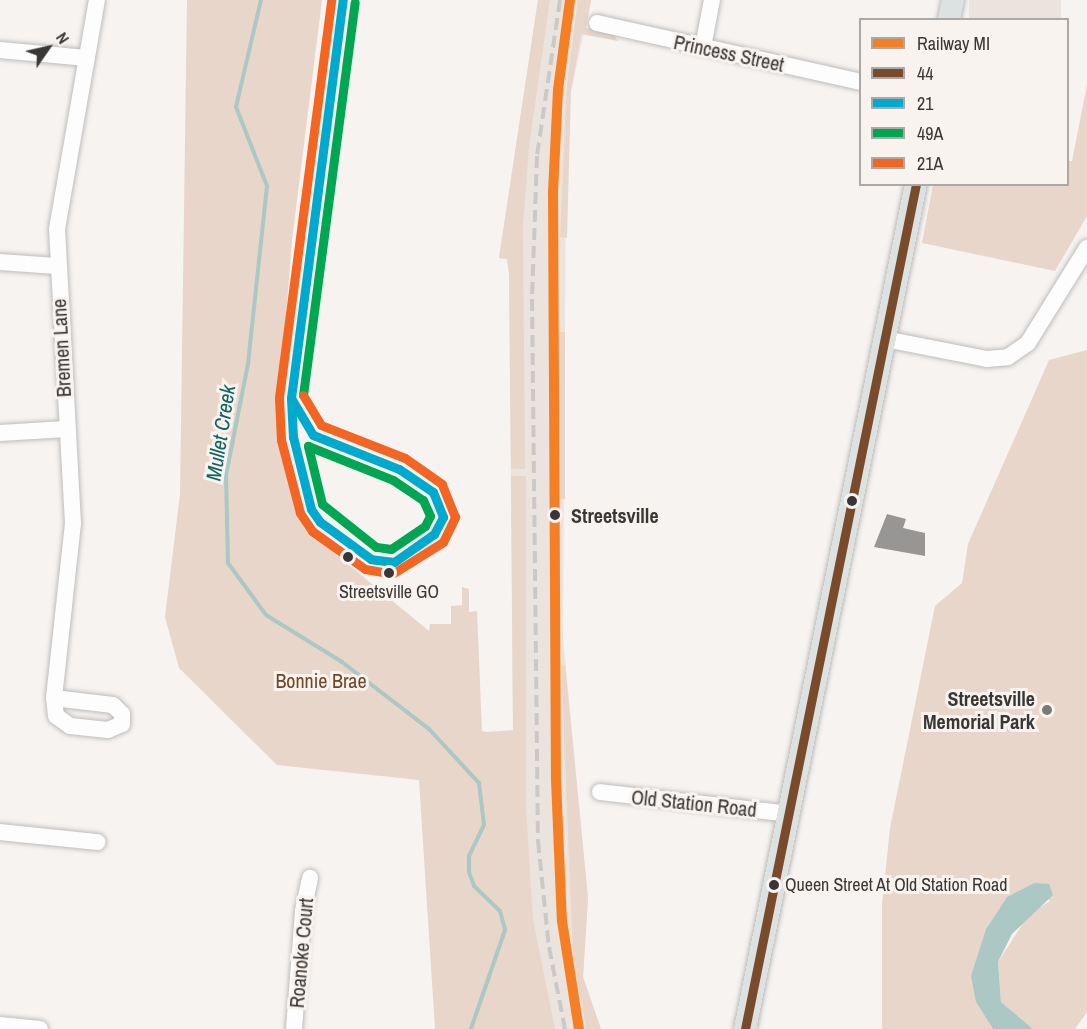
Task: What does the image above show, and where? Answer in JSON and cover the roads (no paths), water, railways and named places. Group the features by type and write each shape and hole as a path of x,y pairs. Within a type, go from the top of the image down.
{"main road":[{"path":"949,18 953,0"},
{"path":"745,1029 916,186"}],"street":[{"name":"Bremen Lane","path":"54,698 72,554 56,266 62,185 98,0"},
{"path":"703,47 712,0"},
{"name":"Princess Street","path":"597,23 859,82"},
{"path":"0,50 87,58"},
{"path":"885,339 987,359 1008,357 1028,343 1087,248"},
{"path":"0,262 56,266"},
{"path":"0,433 66,429"},
{"name":"Old Station Road","path":"600,792 789,814"},
{"path":"0,832 97,842"},
{"name":"Roanoke Court","path":"294,1029 303,911 310,878"},
{"path":"0,1025 40,1029"}],"water":[{"path":"1034,883 1049,884 1053,895 1012,934 998,962 1001,1002 1033,1029 993,1029 976,1002 971,976 986,929 1007,897"}],"waterway":[{"name":"Mullet Creek","path":"261,0 236,107 267,186 248,364 226,475 228,563 266,615 342,662 429,729 479,783 484,825 469,856 469,872 474,886 500,911 505,930 471,1029"}],"railway":[{"path":"560,0 537,156 532,299 538,841 549,947 565,1029"}],"rail line":[{"name":"MI","path":"570,0 558,90 553,194 556,780 562,921 579,1029"}],"place":[{"name":"Streetsville","path":"555,515"},
{"name":"Streetsville GO","path":"389,573"},
{"name":"Streetsville Memorial Park","path":"1047,710"},
{"name":"Queen Street At Old Station Road","path":"774,885"}],"park label":[{"name":"Bonnie Brae","path":"321,680"}]}
